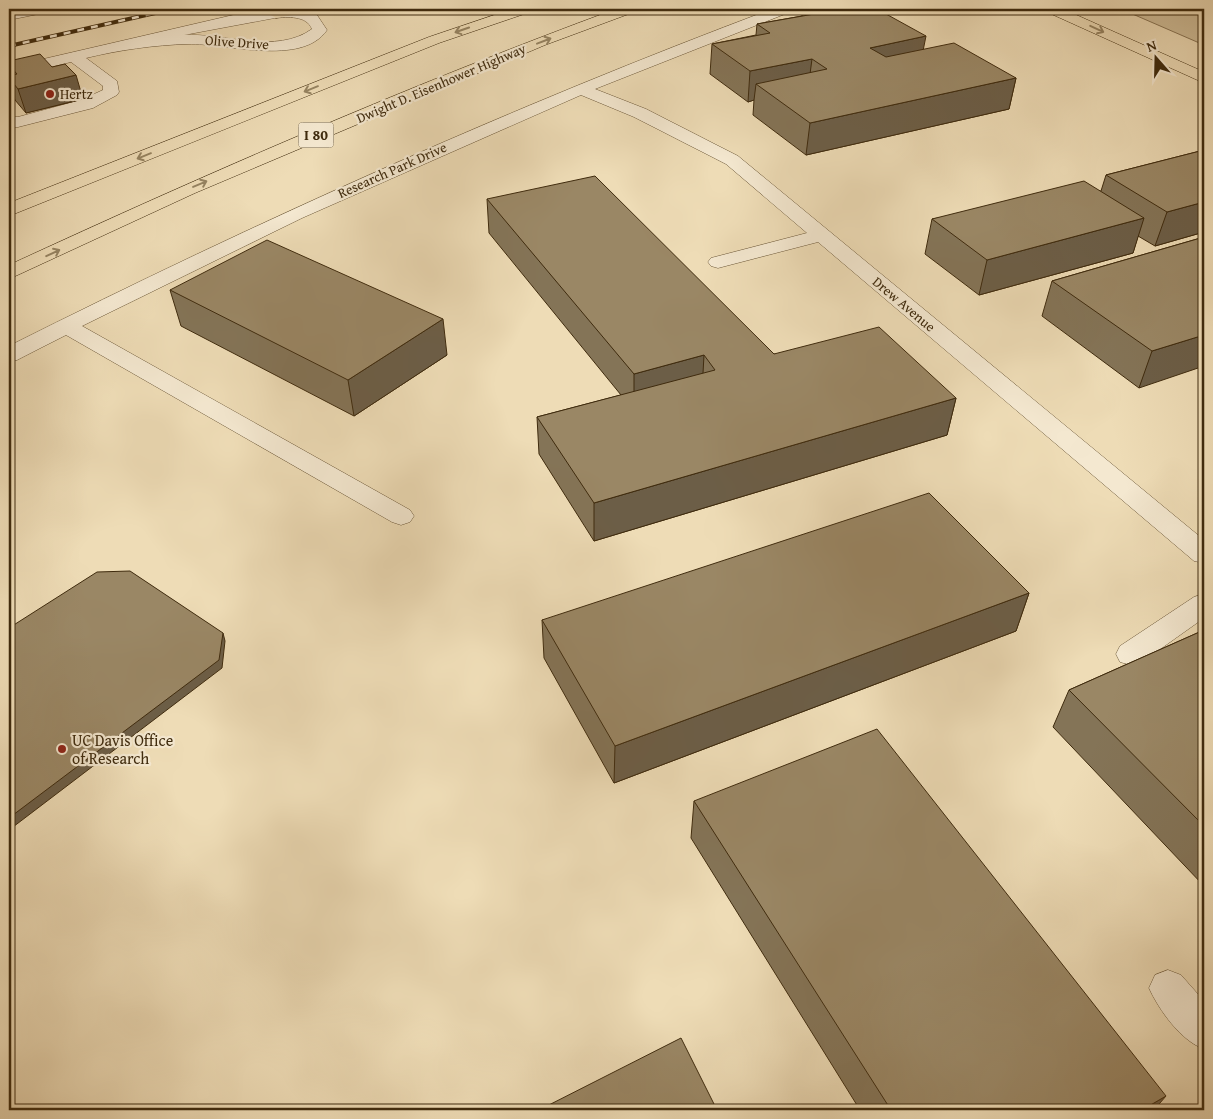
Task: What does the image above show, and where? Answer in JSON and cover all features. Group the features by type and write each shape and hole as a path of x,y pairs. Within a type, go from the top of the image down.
{"main road":[{"path":"276,14 305,9"},
{"path":"9,210 434,40 525,9"},
{"name":"Dwight D. Eisenhower Highway","path":"9,273 188,189 540,42 629,9"},
{"path":"1052,9 1204,78"}],"street":[{"path":"9,16 43,9"},
{"name":"Research Park Drive","path":"9,355 289,216 480,131 785,9"},
{"name":"Olive Drive","path":"9,72 115,48 196,39 253,45 282,45 307,39 320,30 318,22 313,18 299,14 276,14 144,38 115,48"},
{"path":"9,122 18,122 87,104 111,92 111,84 74,57"},
{"name":"Drew Avenue","path":"582,89 640,113 732,160 1204,554"},
{"path":"718,262 821,235"},
{"path":"66,326 401,516"},
{"path":"1131,654 1204,604"},
{"path":"1168,988 1204,1030"}],"shaded area":[{"path":"1121,9 1204,9 1204,45"}],"building":[{"path":"806,9 877,9 926,36 870,48 886,57 954,43 1016,78 810,123 756,84 827,69 812,59 750,71 712,44 770,33 757,24 814,14"},
{"path":"40,54 52,67 65,64 76,75 18,89 9,78 9,76 17,74 9,65 9,61"},
{"path":"1204,150 1204,202 1167,212 1106,175"},
{"path":"595,176 774,354 879,327 956,398 594,503 537,417 715,370 704,355 634,374 487,199"},
{"path":"1084,181 1144,218 987,260 932,219"},
{"path":"1204,237 1204,335 1152,351 1052,281"},
{"path":"267,240 443,319 348,380 170,290"},
{"path":"929,493 1029,593 615,746 542,620"},
{"name":"UC Davis Office of Research","path":"130,571 223,633 219,660 9,818 9,628 97,572"},
{"path":"1204,630 1204,826 1069,690"},
{"path":"877,729 1166,1096 1142,1110 891,1110 694,801"},
{"path":"681,1038 717,1110 539,1110"}],"railway":[{"path":"9,46 173,9"}],"place":[{"name":"Hertz","path":"50,94"},
{"name":"UC Davis Office of Research","path":"62,749"}]}
